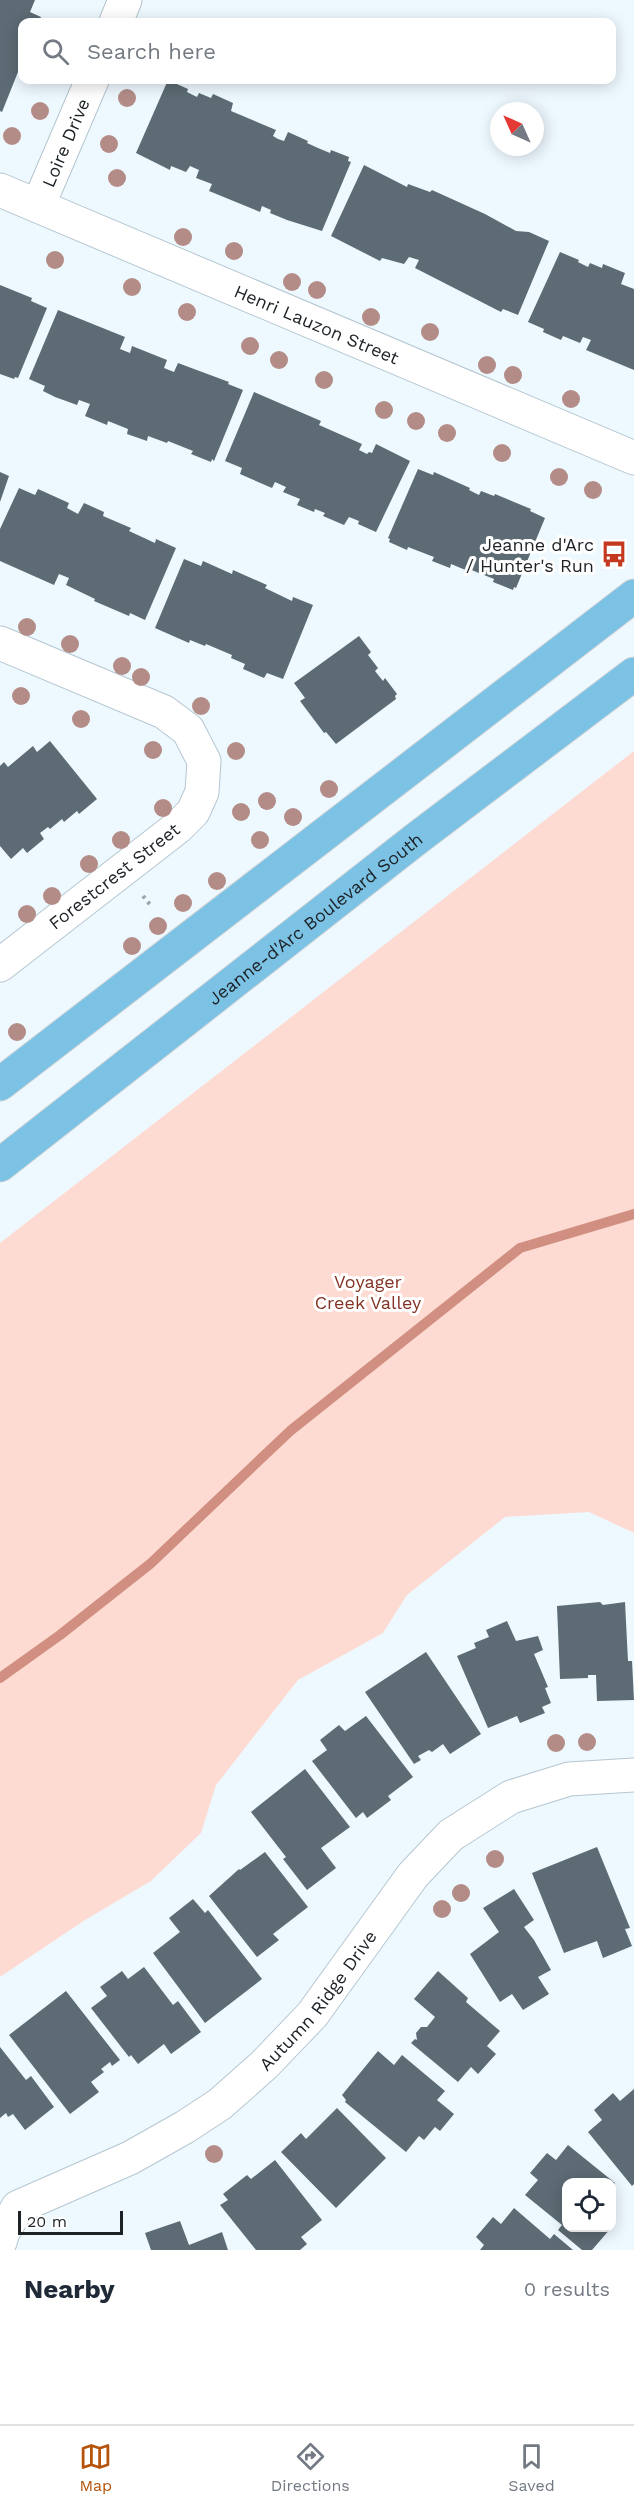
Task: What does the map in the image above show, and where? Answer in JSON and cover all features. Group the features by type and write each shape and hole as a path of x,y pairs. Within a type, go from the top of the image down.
{"main road":[{"path":"0,1084 634,596"},
{"name":"Jeanne-d'Arc Boulevard South","path":"0,1165 416,839 634,674"}],"street":[{"path":"118,18 125,0"},
{"name":"Loire Drive","path":"38,206 90,84"},
{"name":"Henri Lauzon Street","path":"0,190 634,458"},
{"name":"Forestcrest Street","path":"0,643 164,712 188,730 204,761 202,792 193,812 0,965"},
{"name":"Autumn Ridge Drive","path":"0,2242 3,2232 18,2207 130,2158 185,2127 220,2104 264,2065 312,2014 413,1875 451,1835 511,1797 569,1779 634,1775"}],"green space":[{"name":"Voyager Creek Valley","path":"634,751 634,1533 589,1512 505,1517 407,1595 383,1633 298,1680 216,1785 201,1833 151,1881 85,1920 0,1977 0,1243"}],"building":[{"path":"0,0 35,0 30,12 41,17 18,18 18,72 2,112 0,111"},
{"path":"166,84 177,84 188,89 187,92 197,97 199,93 211,98 213,94 233,103 231,111 276,130 273,136 278,139 284,141 288,132 330,153 331,150 349,157 348,161 351,162 322,231 270,213 271,210 262,206 260,212 209,191 212,184 196,178 199,170 190,166 186,172 171,166 170,170 136,153"},
{"path":"364,165 407,187 408,184 430,192 432,190 516,231 529,232 549,241 518,315 503,309 501,312 415,268 419,260 409,257 404,264 382,258 380,261 331,236"},
{"path":"560,252 579,260 578,262 588,267 590,263 602,268 603,264 625,273 621,284 634,289 634,370 586,350 591,340 583,337 580,343 563,336 561,340 528,322"},
{"path":"0,285 32,298 31,301 47,308 18,378 14,379 0,374"},
{"path":"58,310 125,337 120,349 130,353 132,346 167,360 164,368 174,372 178,363 229,382 228,384 243,390 214,461 212,459 211,462 191,454 193,451 168,441 167,443 148,436 147,441 127,434 128,429 108,421 107,425 85,416 90,404 79,400 77,405 55,397 43,391 45,386 29,379"},
{"path":"254,392 321,421 319,425 362,444 359,450 367,454 372,453 376,444 410,461 376,532 349,517 344,525 323,516 325,513 315,509 314,512 297,505 300,499 283,492 286,487 275,482 272,488 240,474 242,468 225,461"},
{"path":"418,469 433,475 434,472 470,488 469,490 479,495 481,491 494,496 495,494 531,509 530,511 545,518 516,588 514,587 513,590 493,582 494,579 469,569 468,571 451,564 450,568 432,561 434,557 408,547 407,550 389,542 388,538"},
{"path":"0,472 9,476 0,502"},
{"path":"19,488 35,495 38,489 69,503 67,508 78,514 84,503 104,512 103,516 131,528 129,531 155,543 156,539 176,548 145,620 130,613 129,616 94,601 95,599 66,585 69,578 59,574 54,585 0,561 0,529"},
{"path":"184,559 201,566 203,561 232,574 233,570 267,585 265,588 292,601 293,597 313,605 283,679 267,673 264,678 243,669 245,664 231,658 232,655 206,644 205,646 190,640 189,643 155,628"},
{"path":"359,636 371,652 368,655 378,668 375,671 383,681 385,678 397,694 396,699 336,744 326,732 324,733 300,701 305,698 294,683"},
{"path":"50,741 97,799 79,814 77,811 64,822 62,819 50,829 48,827 40,833 44,839 27,853 23,848 11,859 0,846 0,766 4,762 8,767 33,746 37,752"},
{"path":"600,1602 603,1605 625,1602 628,1661 632,1661 634,1700 597,1701 596,1675 588,1675 588,1678 560,1679 557,1606"},
{"path":"507,1621 516,1641 538,1636 543,1650 534,1654 548,1687 545,1688 551,1703 542,1707 545,1713 520,1723 517,1716 488,1728 457,1656 476,1648 474,1643 489,1637 486,1630"},
{"path":"426,1652 481,1734 450,1754 443,1744 432,1752 429,1750 418,1756 421,1760 414,1764 365,1692"},
{"path":"366,1716 413,1777 388,1796 391,1800 367,1818 363,1812 356,1818 312,1761 327,1750 320,1740 339,1725 345,1731"},
{"path":"305,1769 350,1827 321,1848 336,1868 307,1890 283,1859 286,1857 251,1812"},
{"path":"597,1847 630,1928 625,1929 632,1946 603,1958 597,1941 564,1953 532,1873"},
{"path":"265,1852 308,1907 273,1934 279,1940 257,1957 209,1896 239,1869"},
{"path":"514,1889 534,1920 524,1927 551,1970 538,1977 549,1994 523,2010 512,1994 500,2002 470,1954 499,1932 483,1908"},
{"path":"193,1899 205,1913 208,1910 262,1979 205,2023 153,1953 180,1932 169,1918"},
{"path":"144,1967 173,2005 178,2001 201,2032 171,2054 164,2044 138,2064 131,2055 129,2057 91,2008 107,1996 100,1987 122,1971 128,1979"},
{"path":"438,1971 468,1998 466,2002 500,2031 487,2046 496,2054 478,2074 471,2067 458,2082 411,2043 417,2040 416,2033 421,2027 427,2027 435,2017 414,1999"},
{"path":"66,1991 120,2060 112,2066 110,2062 101,2069 104,2072 91,2082 99,2092 70,2114 9,2035"},
{"path":"0,2047 26,2080 31,2076 54,2107 25,2130 13,2114 8,2117 6,2113 0,2118"},
{"path":"378,2051 394,2065 402,2055 445,2091 437,2100 454,2114 440,2131 435,2127 424,2140 419,2136 406,2152 345,2102 342,2095"},
{"path":"634,2089 634,2184 632,2186 588,2132 602,2120 594,2110 613,2093 620,2101"},
{"path":"337,2108 386,2158 336,2208 281,2152 301,2133 306,2139"},
{"path":"568,2145 609,2178 562,2178 562,2225 525,2195 538,2180 530,2173 547,2153 556,2160"},
{"path":"275,2160 322,2220 301,2237 307,2244 300,2250 256,2250 220,2205 228,2200 223,2194 247,2175 251,2179"},
{"path":"514,2208 550,2239 554,2234 573,2250 480,2250 484,2245 476,2237 493,2217 501,2224"},
{"path":"180,2221 189,2245 222,2232 228,2250 151,2250 145,2233"},
{"path":"562,2225 562,2232 608,2232 592,2250 582,2250 558,2230"}],"waterway":[{"path":"0,1678 60,1635 150,1564 290,1431 520,1248 634,1214"}],"place":[{"name":"Jeanne d'Arc / Hunter's Run","path":"614,554"}]}
